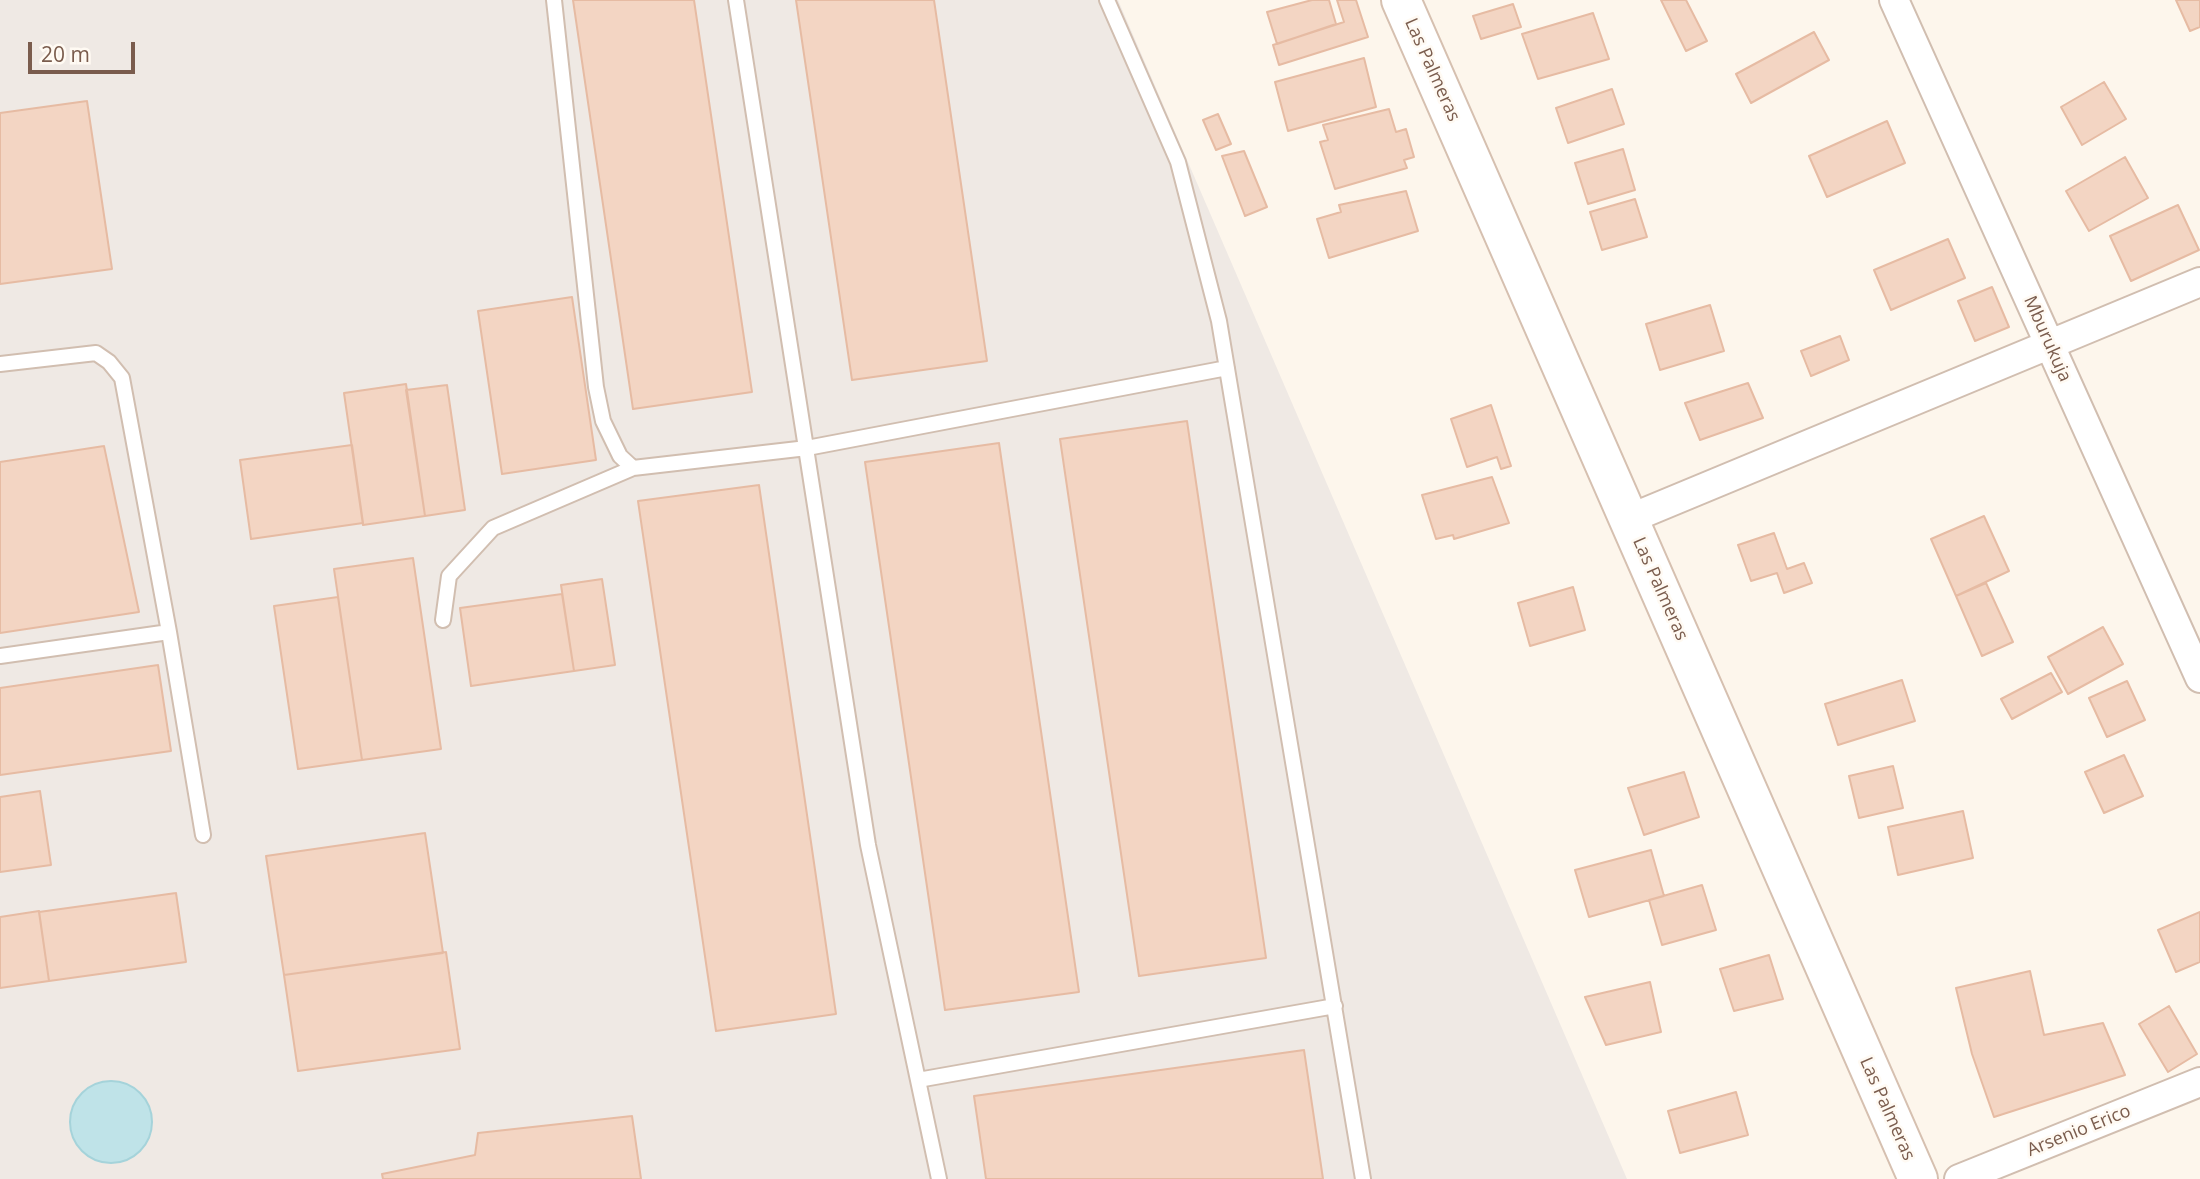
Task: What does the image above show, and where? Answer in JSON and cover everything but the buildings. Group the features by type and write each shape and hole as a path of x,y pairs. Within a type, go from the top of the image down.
{"street":[{"name":"Las Palmeras","path":"1401,0 1918,1179"},
{"name":"Mburukuja","path":"1894,0 2200,678"},
{"path":"1629,519 2200,282"},
{"name":"Arsenio Erico","path":"1959,1179 2200,1082"}],"lane":[{"path":"554,0 596,387 603,421 620,456 633,468"},
{"path":"736,0 868,845 939,1179"},
{"path":"1107,0 1178,162 1219,321 1363,1179"},
{"path":"0,364 96,353 109,362 122,378 203,835"},
{"path":"443,620 449,576 493,528 633,468 807,448 1227,368"},
{"path":"0,656 169,632"},
{"path":"918,1080 1335,1006"}],"shaded area":[{"path":"0,0 1118,0 1627,1179 0,1179"}],"water":[{"path":"111,1081 127,1084 140,1093 149,1106 152,1122 149,1138 140,1151 127,1160 111,1163 95,1160 82,1151 73,1138 70,1122 73,1106 82,1093 95,1084"}]}
